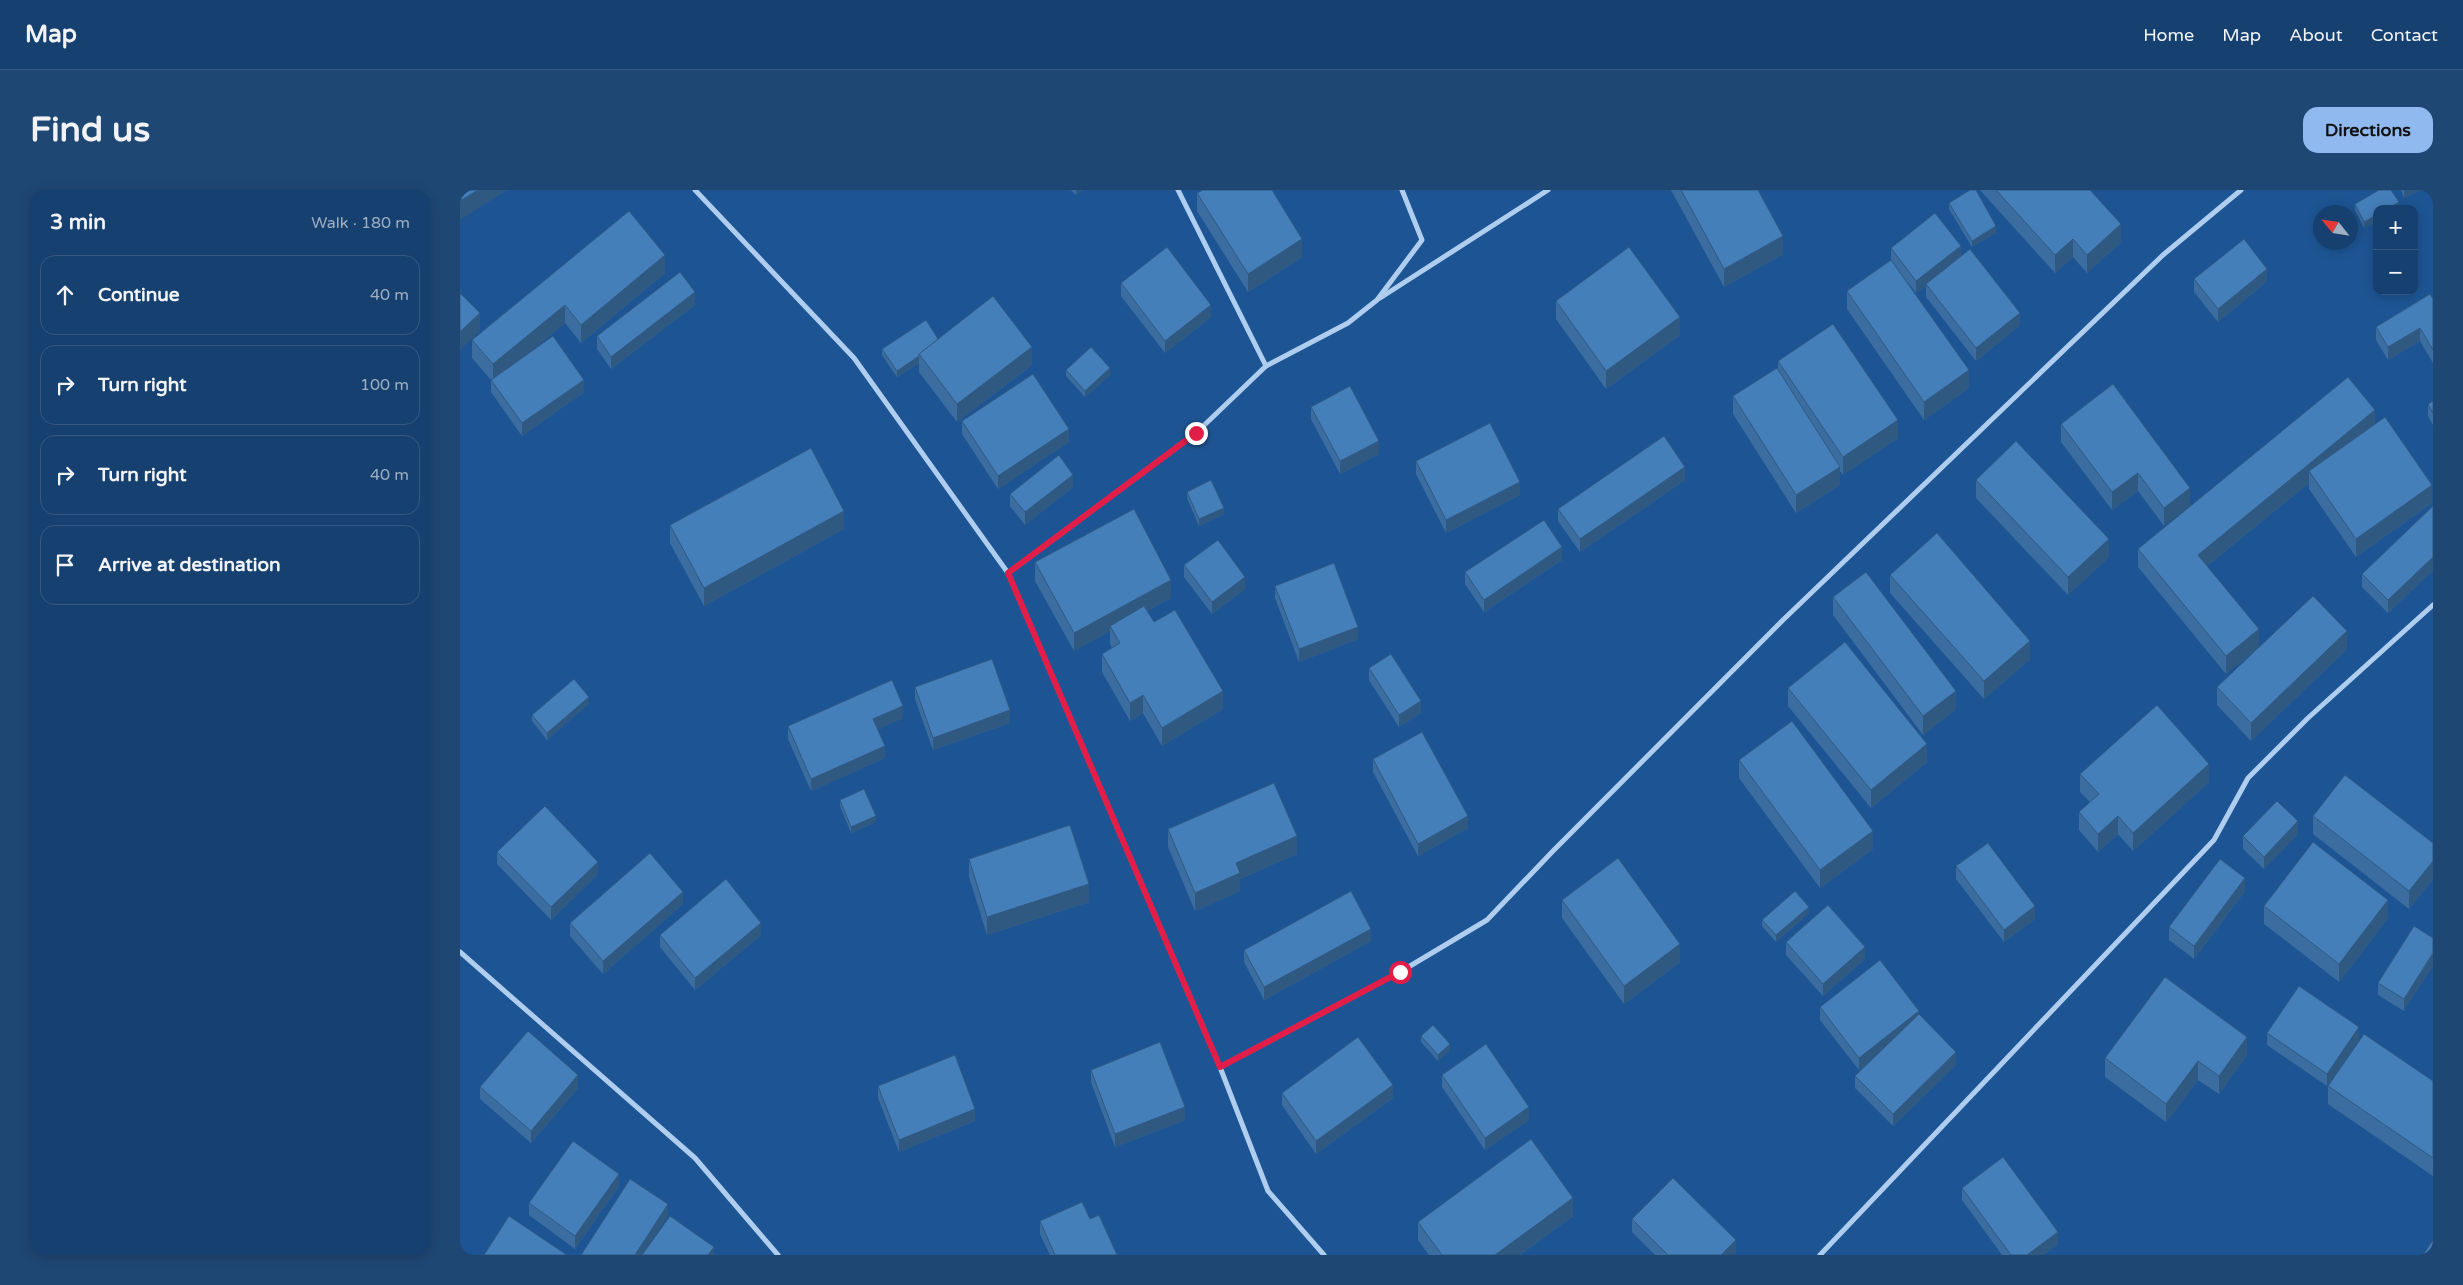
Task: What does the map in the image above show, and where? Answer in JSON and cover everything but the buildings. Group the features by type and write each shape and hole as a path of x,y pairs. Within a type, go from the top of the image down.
{"street":[{"path":"695,190 854,358 1008,573 1220,1067 1268,1191 1324,1255"},
{"path":"1178,190 1266,366"},
{"path":"1377,300 1422,240 1402,190"},
{"path":"1008,573 1196,433 1266,366 1348,323 1377,300 1548,190"},
{"path":"1220,1067 1400,972 1487,920 1783,620 2163,255 2241,190"},
{"path":"1820,1255 2214,840 2248,778 2308,718 2433,605"},
{"path":"460,952 695,1158 778,1255"}],"route":[{"path":"1196,433 1008,573 1220,1067 1400,972"}]}
